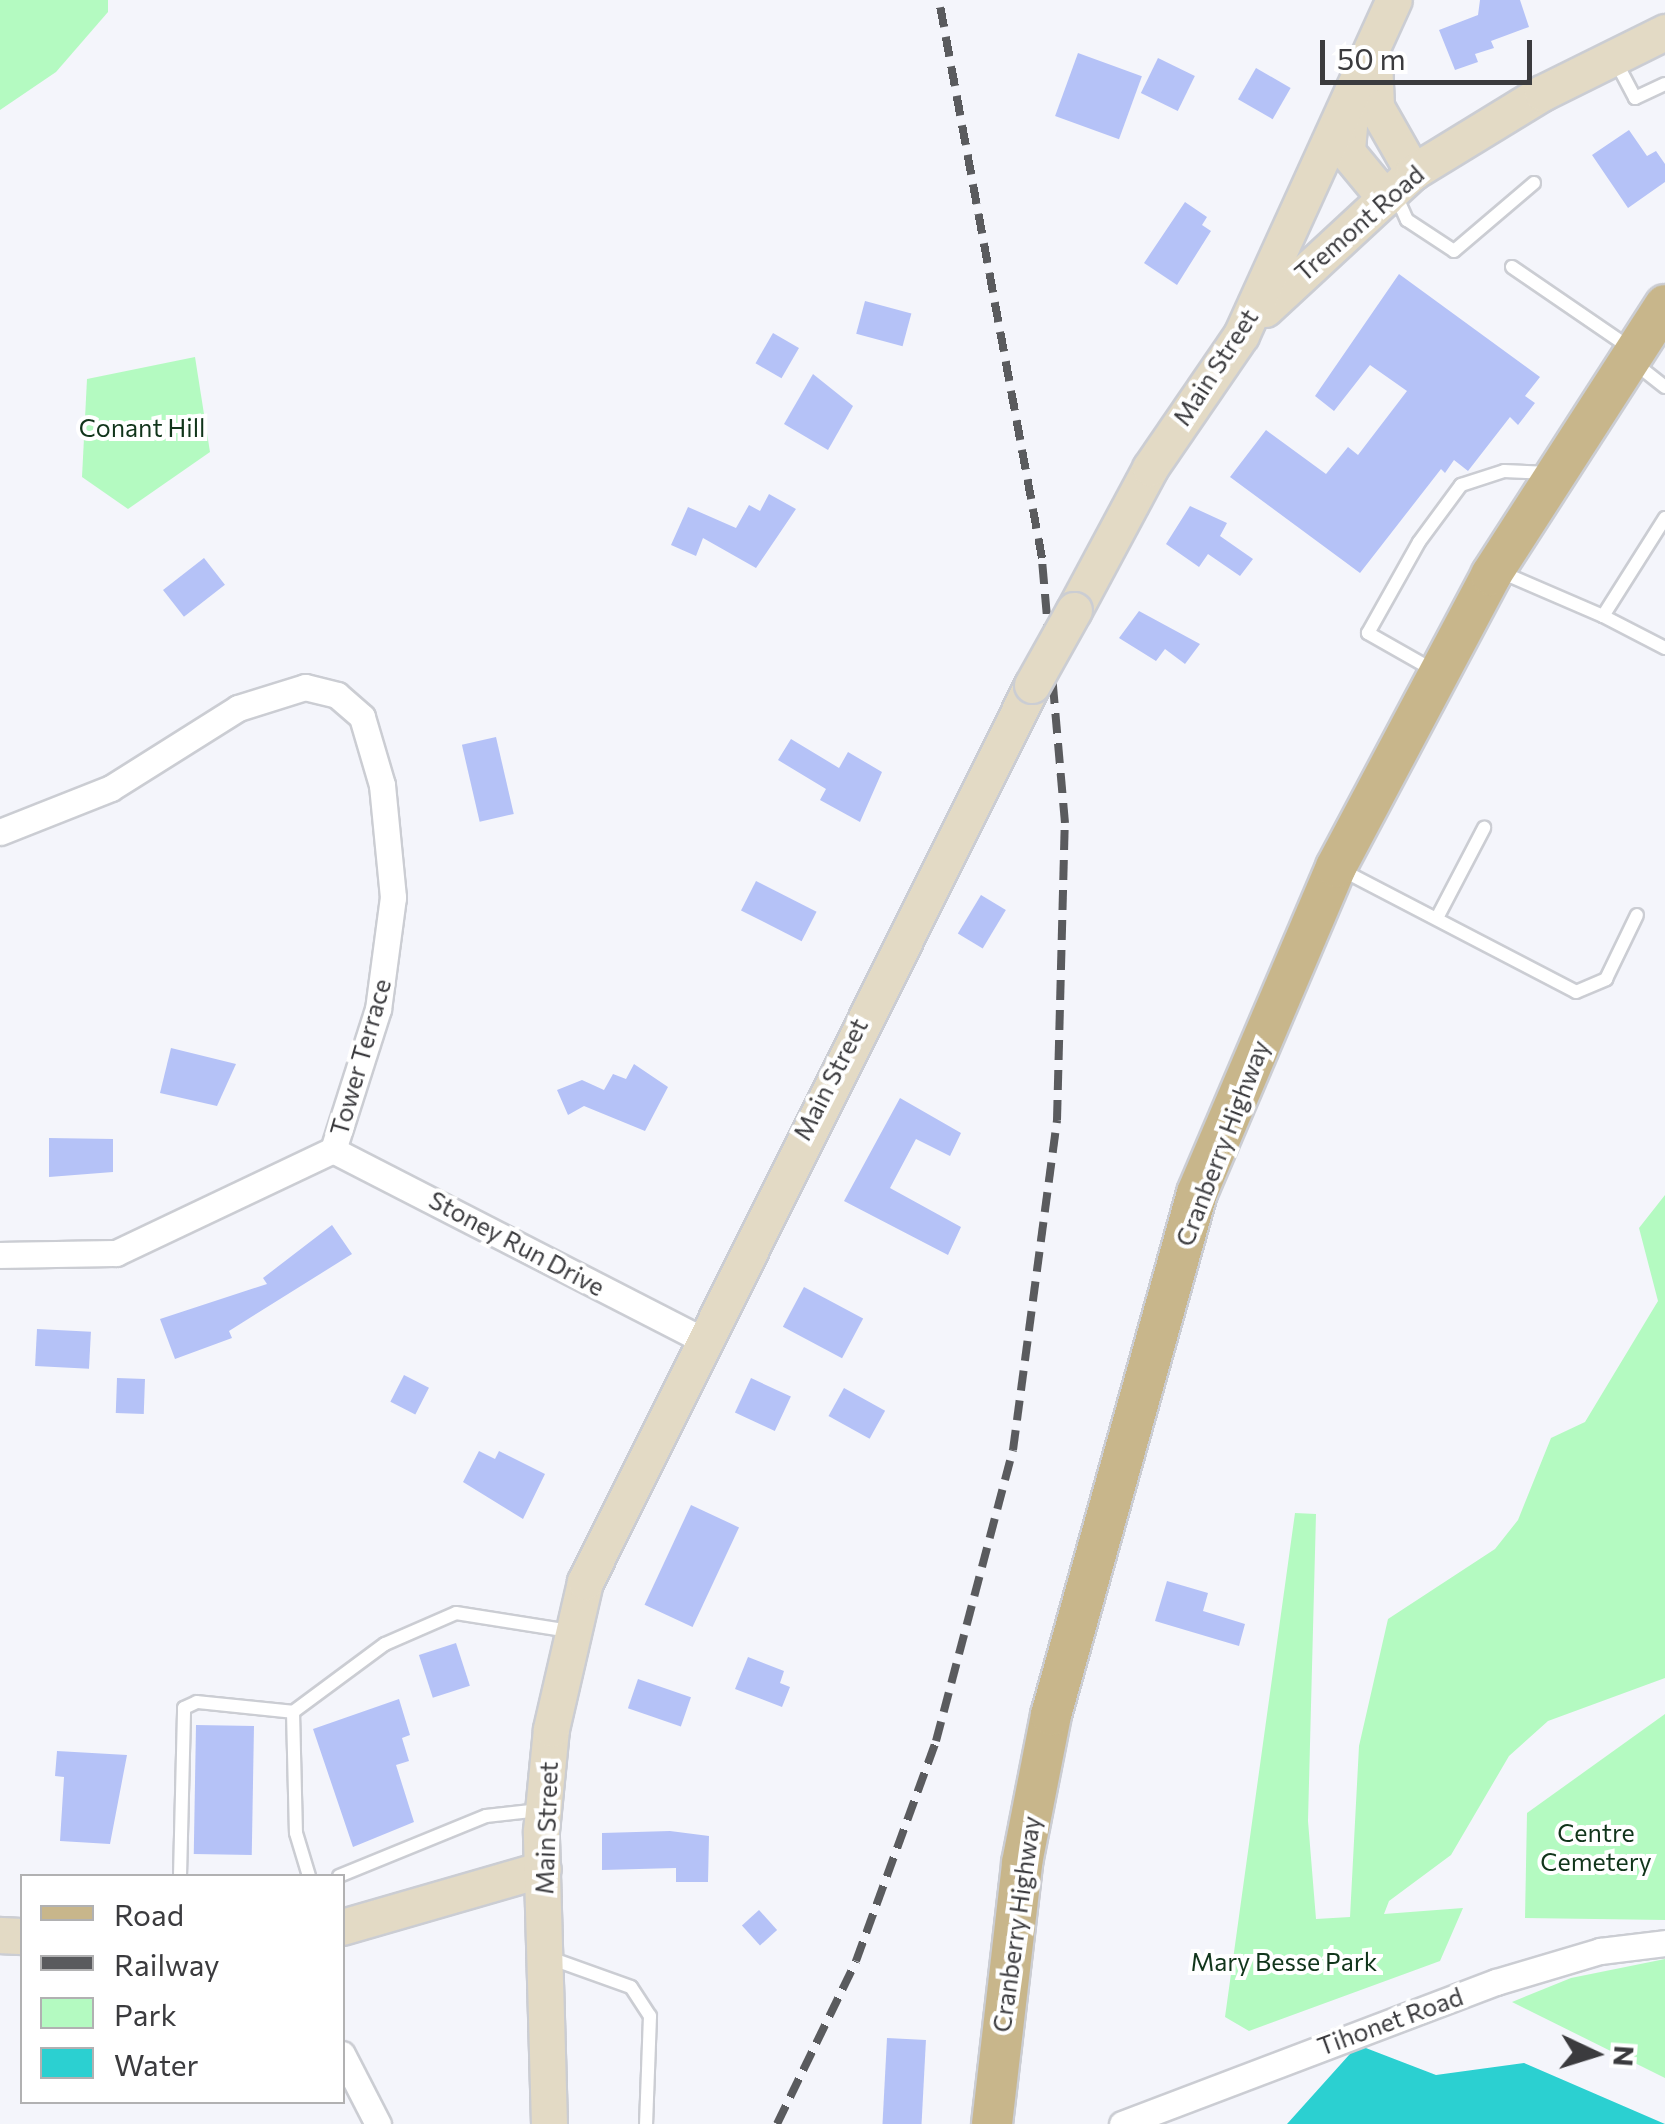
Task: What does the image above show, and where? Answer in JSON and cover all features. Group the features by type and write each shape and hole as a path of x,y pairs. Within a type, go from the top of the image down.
{"main road":[{"name":"Main Street","path":"549,2124 543,1810 571,1631 584,1582 701,1339 1032,685 1150,468 1240,335 1350,104 1394,0"},
{"name":"Tremont Road","path":"1240,335 1397,187 1614,57 1660,36"},
{"name":"Main Street","path":"1374,50 1376,107 1397,187"},
{"name":"Main Street","path":"1350,104 1347,152 1397,187"},
{"name":"Cranberry Highway","path":"992,2124 1028,1830 1091,1552 1197,1193 1336,867 1495,569 1665,305"},
{"path":"345,1925 542,1869"}],"street":[{"name":"Tower Terrace","path":"0,832 110,788 271,693 305,687 338,695 362,717 382,784 390,936 370,1037 333,1150 116,1254 0,1255"},
{"name":"Stoney Run Drive","path":"333,1150 701,1339"},
{"name":"Tihonet Road","path":"1122,2124 1496,1982 1600,1951 1665,1943"},
{"path":"345,2060 378,2124"}],"lane":[{"path":"1614,57 1635,98 1665,84"},
{"path":"1397,187 1407,220 1454,250 1534,182"},
{"path":"1512,268 1633,355 1665,386"},
{"path":"1439,674 1368,633 1419,542 1462,485 1504,471 1556,474"},
{"path":"1603,616 1665,518"},
{"path":"1495,569 1665,648"},
{"path":"1437,918 1484,828"},
{"path":"1336,867 1576,992 1606,979 1637,915"},
{"path":"180,1874 184,1708 197,1702 294,1712 385,1644 456,1613 571,1631"},
{"path":"294,1712 296,1834 308,1874"},
{"path":"344,1874 486,1816 543,1810"},
{"path":"545,1956 631,1987 650,2016 646,2124"}],"green space":[{"path":"0,0 108,0 108,12 56,72 0,110"},
{"name":"Conant Hill","path":"195,357 210,452 128,509 82,477 87,379"},
{"name":"Mary Besse Park","path":"1665,1195 1665,1678 1548,1721 1509,1756 1451,1855 1389,1901 1384,1914 1463,1908 1440,1961 1249,2031 1225,2017 1295,1513 1316,1514 1308,1821 1316,1919 1350,1917 1359,1746 1388,1619 1495,1549 1518,1520 1551,1438 1585,1422 1658,1301 1639,1228"},
{"name":"Centre Cemetery","path":"1665,1714 1665,1920 1525,1918 1527,1813"},
{"path":"1665,1959 1665,2078 1512,2002 1571,1978"}],"water":[{"path":"1358,2045 1436,2075 1524,2063 1665,2124 1287,2124"}],"building":[{"path":"1480,0 1520,0 1529,27 1491,41 1494,48 1475,54 1478,62 1455,70 1439,30 1478,15"},
{"path":"1078,53 1142,76 1119,139 1055,116"},
{"path":"1158,58 1195,76 1178,111 1141,93"},
{"path":"1256,68 1291,88 1273,119 1238,99"},
{"path":"1629,130 1647,156 1656,151 1665,164 1665,182 1628,208 1592,155"},
{"path":"1185,202 1207,217 1202,225 1211,231 1177,285 1144,263"},
{"path":"1399,274 1540,377 1525,396 1535,403 1518,425 1510,417 1468,471 1454,460 1445,473 1441,469 1360,573 1230,477 1266,430 1326,474 1348,447 1358,455 1407,391 1370,365 1334,411 1315,396"},
{"path":"865,301 911,313 903,346 856,334"},
{"path":"773,333 799,348 781,378 756,363"},
{"path":"813,374 853,406 828,450 784,424"},
{"path":"769,494 796,509 756,568 703,538 696,556 671,545 688,507 736,528 749,505 760,511"},
{"path":"1190,506 1227,523 1220,536 1253,559 1240,576 1208,554 1199,567 1166,544"},
{"path":"204,558 225,585 184,617 163,590"},
{"path":"1139,611 1200,644 1185,664 1165,649 1156,661 1119,638"},
{"path":"496,737 514,814 480,822 462,745"},
{"path":"791,739 839,768 848,752 882,772 860,822 820,800 826,789 778,760"},
{"path":"756,881 817,912 802,941 741,910"},
{"path":"981,895 1006,910 983,949 958,934"},
{"path":"171,1048 236,1064 217,1106 160,1093"},
{"path":"634,1064 668,1087 645,1131 584,1106 568,1115 557,1090 582,1080 604,1090 613,1074 626,1079"},
{"path":"900,1098 961,1133 950,1156 916,1139 890,1188 961,1227 948,1255 844,1201"},
{"path":"49,1138 113,1139 113,1172 49,1177"},
{"path":"332,1225 352,1254 229,1331 232,1338 175,1359 160,1319 267,1284 263,1278"},
{"path":"804,1287 863,1318 842,1358 783,1327"},
{"path":"37,1329 91,1332 89,1369 35,1366"},
{"path":"404,1375 429,1388 415,1414 390,1402"},
{"path":"117,1378 145,1379 144,1414 116,1413"},
{"path":"751,1378 791,1397 775,1431 735,1412"},
{"path":"844,1388 885,1411 870,1439 828,1416"},
{"path":"479,1451 495,1459 499,1451 545,1474 523,1519 463,1482"},
{"path":"691,1505 739,1527 693,1627 645,1605"},
{"path":"1167,1581 1208,1593 1203,1611 1245,1624 1239,1646 1155,1621"},
{"path":"456,1643 470,1686 433,1698 419,1655"},
{"path":"748,1657 784,1671 780,1683 790,1687 782,1707 735,1689"},
{"path":"638,1679 691,1697 681,1727 628,1708"},
{"path":"399,1699 410,1735 402,1738 409,1761 396,1765 414,1822 353,1847 313,1729"},
{"path":"196,1725 254,1726 252,1855 194,1854"},
{"path":"57,1751 127,1755 110,1844 60,1841 64,1777 55,1776"},
{"path":"670,1831 709,1836 708,1882 676,1882 676,1868 602,1870 602,1833"},
{"path":"759,1910 777,1930 760,1945 742,1925"},
{"path":"887,2038 926,2040 922,2124 882,2124"}],"railway":[{"path":"777,2124 856,1961 936,1741 1013,1450 1057,1120 1065,823 1042,558 939,0"}]}
